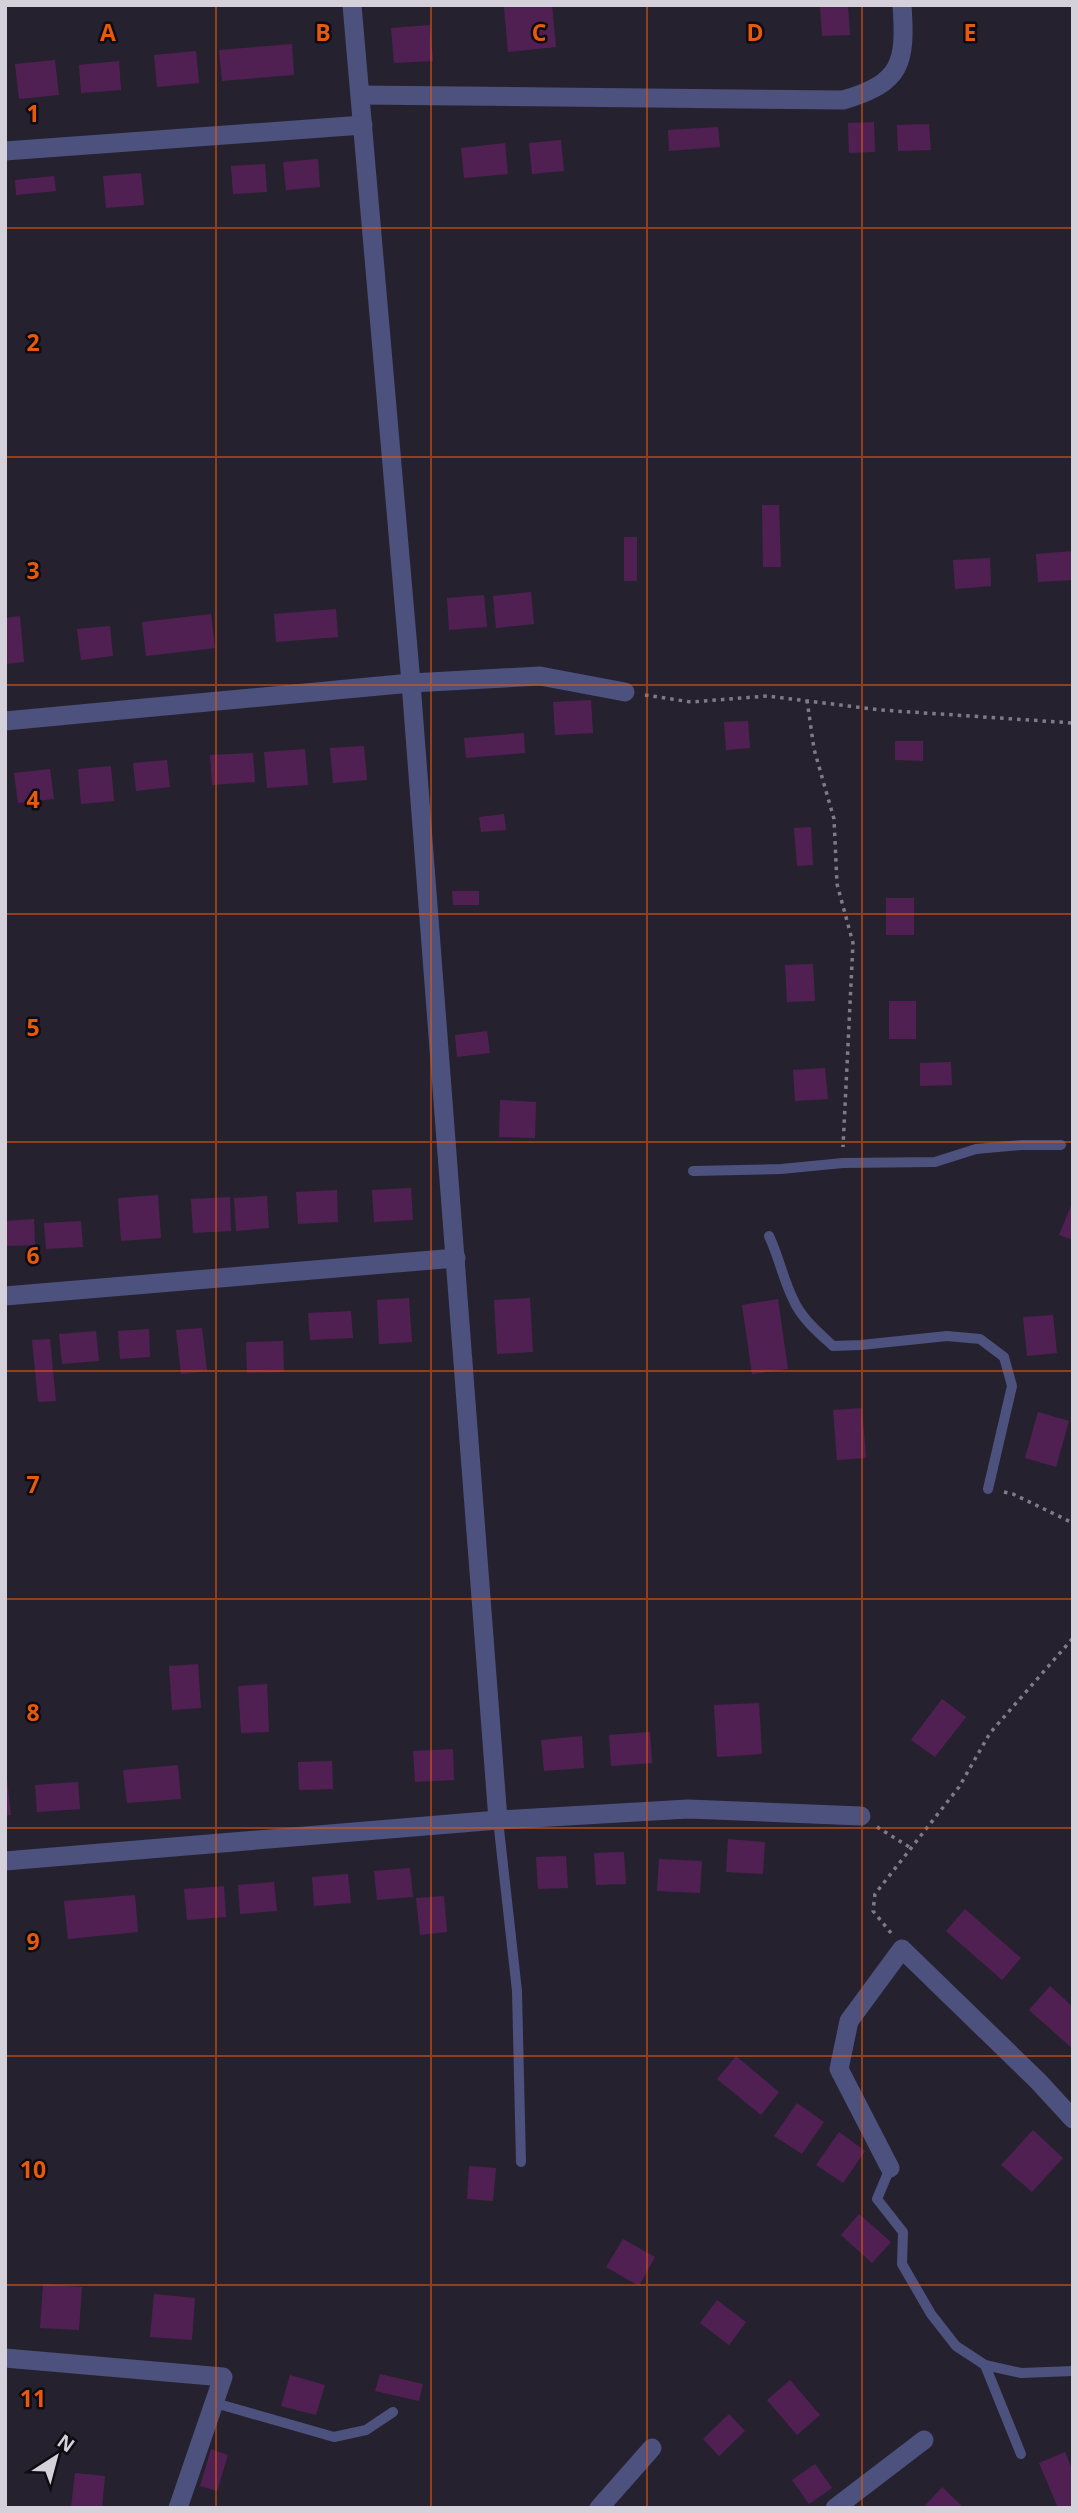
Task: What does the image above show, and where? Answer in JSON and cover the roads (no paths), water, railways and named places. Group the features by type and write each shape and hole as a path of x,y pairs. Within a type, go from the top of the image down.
{"street":[{"path":"352,5 411,683 498,1820"},
{"path":"360,95 844,100 869,93 890,79 900,60 904,36 902,5"},
{"path":"5,150 363,125"},
{"path":"5,721 411,683 540,676 625,692"},
{"path":"5,1296 456,1258"},
{"path":"5,1861 498,1820 688,1809 861,1816"},
{"path":"890,2168 839,2069 849,2021 902,1949 1038,2081 1073,2119"},
{"path":"5,2358 223,2377 178,2508"},
{"path":"835,2508 924,2440"},
{"path":"599,2508 652,2448"}],"lane":[{"path":"693,1171 781,1169 843,1163 935,1162 976,1149 1061,1145"},
{"path":"769,1236 792,1299 806,1320 833,1346 947,1336 981,1339 1004,1357 1012,1386 988,1489"},
{"path":"498,1820 517,1991 521,2162"},
{"path":"890,2168 877,2199 903,2232 902,2264 931,2314 956,2346 985,2365 1021,2373 1073,2371"},
{"path":"985,2365 1020,2454"},
{"path":"215,2403 334,2437 366,2430 393,2412"}]}
